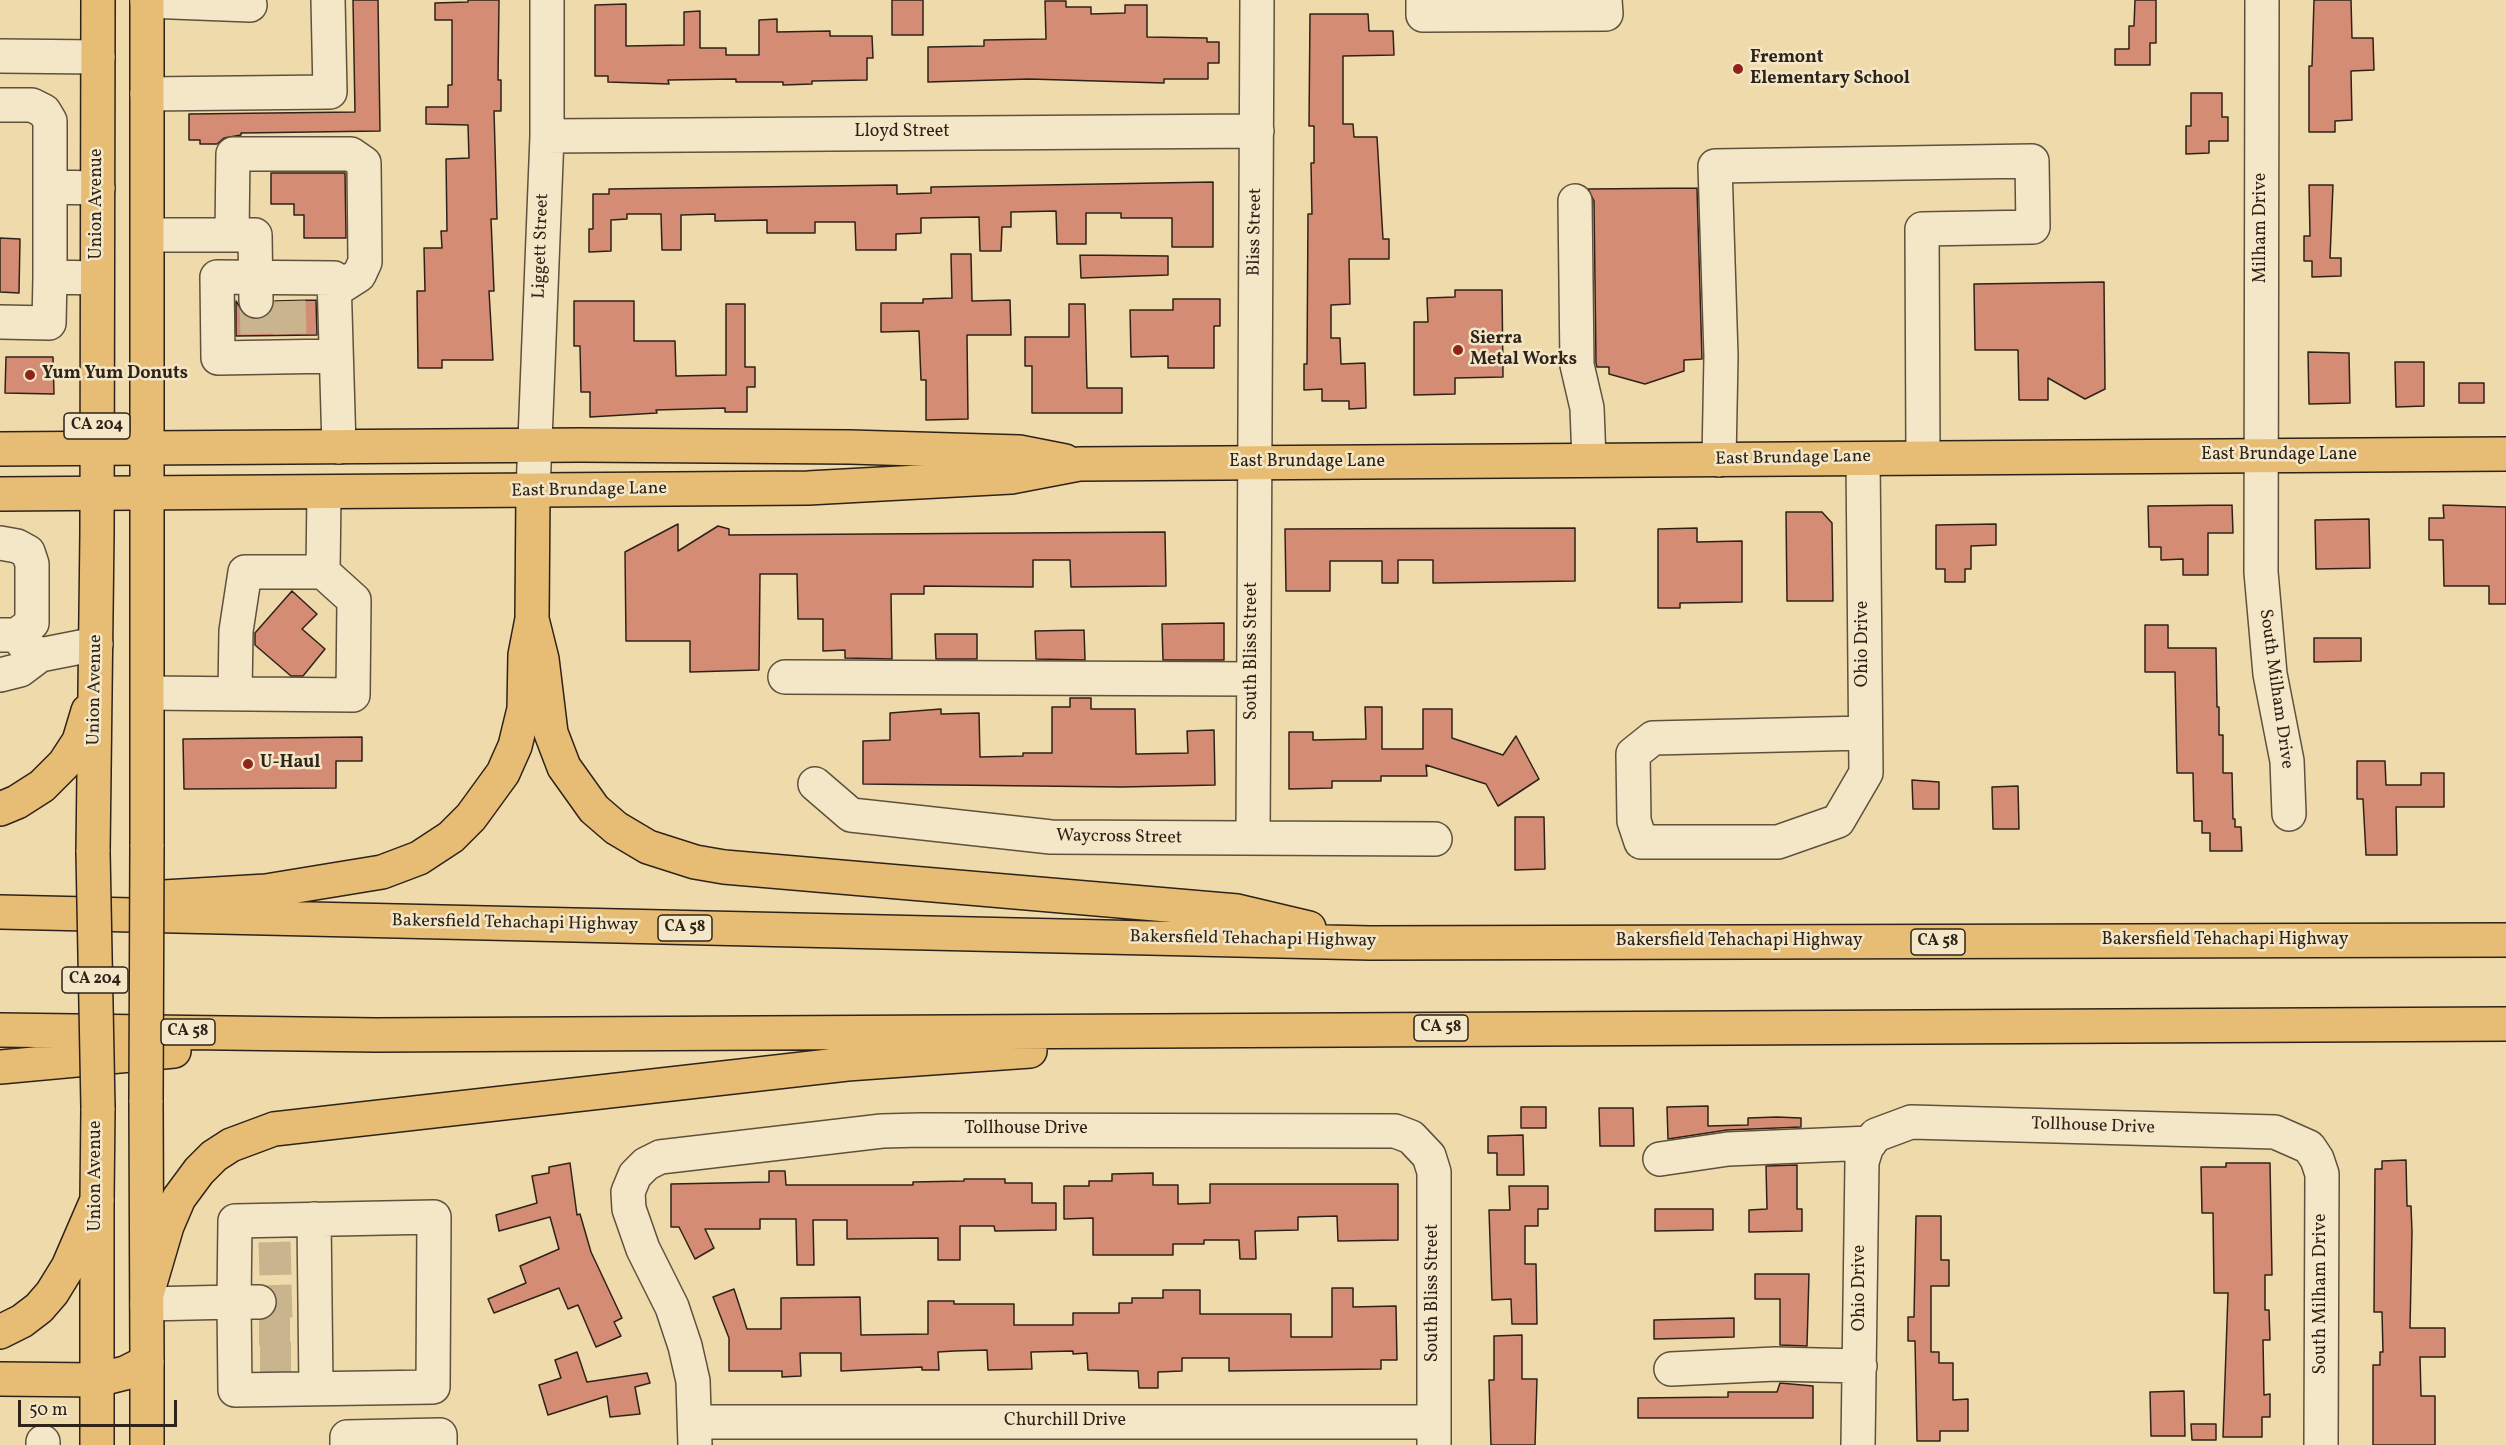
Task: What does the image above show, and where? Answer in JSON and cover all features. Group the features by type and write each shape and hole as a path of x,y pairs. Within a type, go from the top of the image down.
{"main road":[{"name":"Union Avenue","path":"96,1445 98,1108 93,852 96,683 98,0"},
{"name":"CA 204","path":"147,0 147,1362"},
{"name":"East Brundage Lane","path":"0,449 850,447 1008,452 1079,464 2506,454"},
{"name":"East Brundage Lane","path":"0,494 324,493 849,486 1011,477 1079,464"},
{"path":"0,906 266,891 382,872 419,858 451,837 471,817 503,773 515,746 524,709 525,656 532,619 533,491"},
{"path":"532,619 542,659 551,733 564,767 594,809 616,828 648,847 695,862 724,867 1237,911 1370,943"},
{"path":"0,809 17,802 42,786 64,764 79,741 96,683"},
{"name":"Bakersfield Tehachapi Highway","path":"0,912 1370,943 2506,940"},
{"name":"CA 58","path":"0,1030 376,1035 2506,1024"},
{"path":"147,1299 167,1226 179,1198 199,1171 214,1156 231,1145 274,1129 847,1064 1330,1029"},
{"path":"0,1067 376,1035"},
{"path":"0,1332 22,1321 39,1308 52,1293 68,1267 97,1200"},
{"path":"0,1379 96,1380 125,1373 147,1362 147,1445"}],"street":[{"path":"147,0 250,4"},
{"path":"147,94 330,92 328,0"},
{"name":"Liggett Street","path":"533,491 547,136 547,0"},
{"name":"Bliss Street","path":"1253,463 1257,0"},
{"path":"1423,0 1423,15 1606,14 1605,0"},
{"name":"Milham Drive","path":"2261,456 2262,0"},
{"path":"0,56 98,57"},
{"path":"0,105 32,105 44,111 50,121 49,323 0,322"},
{"name":"Lloyd Street","path":"547,136 1257,130"},
{"path":"232,235 233,154 351,154 364,164 365,262 359,275 334,291"},
{"path":"1719,460 1721,356 1715,166 2032,161 2033,227 1922,229 1923,457"},
{"path":"50,187 98,188"},
{"path":"1575,201 1576,365 1587,408 1589,460"},
{"path":"148,235 255,235 272,289"},
{"path":"50,277 97,278"},
{"path":"336,356 290,346 257,347 218,358 217,277 272,289 334,278 339,447"},
{"name":"South Milham Drive","path":"2261,456 2263,617 2270,674 2287,761 2289,814"},
{"name":"Ohio Drive","path":"1863,459 1866,773 1838,821 1778,842 1641,842 1634,821 1632,754 1653,738 1865,733"},
{"name":"South Bliss Street","path":"1253,463 1253,838"},
{"path":"323,572 324,493"},
{"path":"0,543 17,546 28,552 32,564 32,623 19,642 20,670 0,675"},
{"path":"148,693 235,694 353,695 354,600 323,572 245,572 236,631 235,694"},
{"path":"19,642 96,644"},
{"path":"785,677 1253,679"},
{"name":"Waycross Street","path":"815,784 851,815 1051,837 1435,839"},
{"name":"Tollhouse Drive","path":"1660,1159 1728,1149 1873,1139 1911,1122 2275,1132 2309,1147"},
{"name":"Tollhouse Drive","path":"695,1433 693,1381 686,1346 672,1307 643,1249 629,1209 628,1192 635,1175 646,1164 660,1157 882,1131 1395,1131 1411,1137 1420,1145"},
{"name":"Ohio Drive","path":"1858,1445 1862,1162 1873,1139"},
{"name":"South Bliss Street","path":"1420,1145 1429,1156 1434,1172 1434,1434"},
{"name":"South Milham Drive","path":"2309,1147 2317,1159 2322,1174 2321,1445"},
{"path":"147,1299 278,1334 434,1387 434,1217 235,1221 247,1259 278,1334"},
{"path":"278,1334 314,1219"},
{"path":"1671,1369 1775,1364 1860,1366"},
{"name":"Churchill Drive","path":"695,1433 1434,1434"},
{"path":"347,1445 347,1437 440,1435 440,1445"}],"building":[{"path":"353,0 378,0 380,131 241,133 241,135 224,138 217,144 200,144 200,140 189,140 189,114 355,112"},
{"path":"468,0 499,0 498,80 501,80 501,111 494,111 497,219 491,219 494,291 489,291 493,360 442,360 442,368 418,368 417,291 425,291 424,248 442,248 441,231 447,231 446,159 469,158 468,125 426,124 426,107 448,107 448,85 452,85 452,20 435,20 435,3 468,2"},
{"path":"892,0 923,0 923,35 892,35"},
{"path":"2135,0 2156,0 2156,43 2150,43 2150,65 2115,65 2115,49 2129,49 2129,26 2134,26"},
{"path":"2314,0 2351,0 2352,38 2373,38 2374,70 2351,71 2352,120 2335,121 2335,132 2309,132 2309,66 2312,66"},
{"path":"1045,1 1066,1 1066,7 1091,7 1091,14 1125,13 1125,5 1147,5 1147,37 1207,38 1207,42 1219,42 1219,63 1208,63 1208,79 1164,79 1164,83 1029,79 928,82 928,47 984,46 984,40 1046,39"},
{"path":"626,4 626,46 684,45 684,12 700,11 700,48 726,48 726,55 759,55 759,20 777,19 777,32 830,31 830,36 872,36 873,58 867,58 867,80 812,81 812,84 783,85 783,82 736,82 736,79 668,80 669,84 608,82 608,76 595,76 595,5"},
{"path":"1310,14 1368,14 1369,31 1393,31 1394,55 1343,56 1343,124 1353,124 1354,137 1377,137 1383,239 1389,239 1389,259 1349,259 1350,304 1331,305 1331,338 1340,338 1341,364 1365,363 1366,408 1349,409 1349,401 1322,401 1322,389 1304,390 1304,364 1307,364 1308,214 1312,214 1311,163 1314,163 1314,126 1309,126"},
{"path":"2191,93 2222,93 2222,117 2228,117 2228,141 2209,141 2209,153 2186,154 2186,126 2191,126"},
{"path":"271,173 345,173 346,238 304,238 304,215 294,215 294,204 271,204"},
{"path":"1213,182 1213,247 1172,247 1172,218 1121,218 1121,213 1086,213 1086,244 1057,244 1056,211 1011,212 1011,227 1002,227 1001,251 980,251 979,217 921,218 921,233 896,234 896,250 856,250 855,222 815,222 815,233 767,233 767,220 715,221 715,214 681,215 681,250 662,250 661,214 627,214 627,219 611,220 611,251 589,252 589,229 593,229 593,194 609,194 609,189 897,185 897,194 931,193 931,187"},
{"path":"2309,185 2333,185 2330,258 2341,258 2341,276 2312,277 2312,261 2304,261 2304,236 2310,236"},
{"path":"1697,188 1702,359 1684,360 1684,371 1645,384 1609,374 1609,367 1597,367 1596,363 1594,201 1588,189"},
{"path":"0,238 20,239 19,293 0,292"},
{"path":"951,254 971,254 972,301 1010,300 1011,335 967,335 968,419 926,420 926,380 921,380 919,331 881,332 881,303 923,303 923,299 952,298"},
{"path":"1080,255 1168,256 1168,275 1081,278"},
{"path":"2104,282 2105,389 2085,399 2048,378 2048,400 2019,400 2018,350 1975,350 1974,284"},
{"name":"Sierra Metal Works","path":"1455,290 1502,290 1503,377 1455,378 1455,394 1414,395 1414,322 1428,322 1427,298 1455,297"},
{"path":"1173,299 1220,299 1220,326 1214,326 1214,368 1168,368 1168,356 1131,357 1130,310 1173,310"},
{"path":"316,300 317,335 236,336 236,301 246,317 256,320 266,317 273,310 275,301"},
{"path":"574,301 634,301 634,341 675,341 676,376 726,375 726,304 745,304 745,367 755,367 755,387 747,387 747,412 725,412 725,408 656,410 657,413 590,417 590,392 581,392 580,346 574,346"},
{"path":"1069,304 1085,304 1087,388 1122,388 1122,413 1032,413 1032,366 1025,366 1025,337 1069,337"},
{"path":"2308,352 2349,353 2350,403 2309,404"},
{"name":"Yum Yum Donuts","path":"6,357 53,357 54,394 5,393"},
{"path":"2395,362 2424,362 2424,406 2396,407"},
{"path":"2459,383 2484,383 2484,403 2459,403"},
{"path":"2232,505 2233,533 2208,533 2208,575 2183,575 2183,559 2161,560 2161,547 2149,547 2148,506"},
{"path":"2443,505 2506,507 2506,604 2489,604 2489,586 2444,586 2443,540 2429,540 2429,518 2444,518"},
{"path":"1786,512 1822,512 1832,523 1833,601 1787,601"},
{"path":"2369,519 2370,568 2316,569 2315,520"},
{"path":"678,524 678,551 718,526 729,529 729,535 1165,532 1166,586 1071,587 1070,560 1033,560 1033,587 924,586 924,594 891,594 892,659 845,658 845,650 823,651 823,619 798,619 797,574 760,574 759,670 690,672 690,641 626,641 625,552"},
{"path":"1996,524 1996,545 1971,546 1971,569 1965,569 1965,582 1945,582 1945,569 1936,569 1936,525"},
{"path":"1575,528 1575,581 1433,583 1433,560 1398,560 1398,583 1382,583 1382,561 1330,561 1330,591 1286,591 1285,529"},
{"path":"1697,528 1697,542 1742,541 1742,602 1680,603 1680,608 1658,608 1658,529"},
{"path":"292,591 317,614 302,629 325,649 303,676 291,676 255,645 255,633"},
{"path":"1224,623 1224,660 1163,660 1162,624"},
{"path":"2145,625 2168,625 2168,648 2216,648 2217,707 2219,707 2219,735 2223,735 2223,773 2232,773 2233,819 2235,819 2235,827 2241,827 2242,851 2210,851 2210,833 2202,833 2202,821 2194,821 2193,773 2177,773 2175,672 2145,672"},
{"path":"1084,630 1085,660 1036,659 1035,631"},
{"path":"935,634 977,634 977,659 936,659"},
{"path":"2314,638 2361,638 2361,661 2314,662"},
{"path":"1070,698 1091,698 1091,709 1135,709 1136,754 1188,753 1187,731 1214,730 1215,785 1122,787 863,784 863,741 890,740 890,713 941,709 941,714 979,713 980,757 1023,756 1023,753 1052,753 1052,707 1070,707"},
{"path":"1365,707 1382,707 1382,749 1423,749 1423,709 1452,709 1452,738 1503,755 1516,736 1539,779 1498,806 1486,784 1426,765 1427,776 1381,776 1381,781 1332,781 1332,788 1289,789 1289,732 1313,732 1313,740 1366,739"},
{"path":"362,737 362,761 336,761 336,788 184,789 183,739"},
{"path":"2357,761 2385,761 2386,785 2421,785 2421,773 2444,773 2444,807 2396,807 2397,855 2366,855 2363,799 2357,799"},
{"path":"1912,780 1939,782 1939,809 1913,809"},
{"path":"2018,786 2019,829 1993,829 1992,787"},
{"path":"1515,817 1544,817 1545,869 1515,870"},
{"path":"1708,1106 1708,1126 1748,1125 1748,1118 1777,1117 1801,1118 1801,1127 1727,1130 1668,1139 1667,1107"},
{"path":"1521,1107 1546,1107 1546,1128 1521,1128"},
{"path":"1599,1108 1633,1108 1634,1146 1600,1146"},
{"path":"1523,1135 1524,1175 1497,1175 1497,1153 1488,1153 1488,1136"},
{"path":"2406,1160 2407,1206 2411,1206 2412,1232 2410,1328 2445,1328 2445,1357 2420,1357 2421,1396 2435,1396 2435,1445 2373,1445 2373,1365 2380,1365 2380,1352 2383,1352 2382,1312 2374,1312 2375,1169 2382,1169 2382,1161"},
{"path":"570,1163 577,1215 580,1214 591,1252 622,1318 614,1322 621,1336 596,1347 578,1305 568,1309 559,1288 494,1313 488,1299 526,1283 520,1266 559,1249 550,1217 499,1231 496,1215 537,1203 532,1176 549,1173 549,1167"},
{"path":"2226,1163 2270,1163 2272,1275 2265,1275 2265,1310 2269,1310 2270,1340 2263,1340 2264,1395 2270,1394 2270,1417 2262,1417 2262,1437 2223,1437 2228,1293 2214,1293 2213,1213 2202,1213 2201,1167 2226,1167"},
{"path":"1797,1165 1797,1209 1802,1209 1802,1231 1749,1232 1749,1210 1767,1209 1766,1166"},
{"path":"769,1171 785,1171 786,1185 913,1185 913,1182 964,1181 964,1179 1005,1179 1005,1183 1032,1183 1032,1203 1056,1203 1056,1230 995,1231 994,1226 960,1226 960,1260 938,1260 938,1238 847,1239 847,1220 813,1220 814,1265 797,1265 796,1219 760,1219 760,1229 705,1229 714,1248 695,1259 679,1227 671,1227 671,1184 769,1182"},
{"path":"1153,1173 1153,1185 1178,1185 1178,1204 1210,1203 1210,1184 1398,1184 1398,1240 1338,1241 1337,1216 1298,1217 1298,1230 1255,1231 1256,1259 1240,1259 1239,1240 1204,1240 1204,1244 1173,1244 1173,1255 1093,1255 1093,1218 1064,1219 1064,1186 1089,1186 1089,1181 1112,1181 1112,1174"},
{"path":"1509,1186 1548,1186 1548,1209 1538,1209 1538,1226 1525,1226 1525,1264 1536,1264 1537,1324 1512,1324 1511,1299 1492,1300 1489,1210 1510,1210"},
{"path":"1655,1209 1713,1209 1713,1230 1655,1231"},
{"path":"1916,1216 1941,1216 1941,1260 1949,1260 1949,1286 1931,1286 1931,1352 1939,1352 1939,1363 1953,1363 1953,1400 1968,1399 1968,1431 1940,1431 1940,1441 1917,1441 1915,1341 1908,1341 1908,1317 1914,1317"},
{"path":"1755,1274 1809,1274 1807,1346 1780,1345 1780,1299 1755,1299"},
{"path":"1332,1288 1353,1288 1353,1307 1396,1306 1397,1360 1381,1360 1381,1369 1229,1371 1229,1358 1182,1358 1182,1371 1158,1372 1158,1388 1139,1388 1138,1371 1088,1370 1087,1353 1073,1354 1073,1351 1031,1352 1032,1369 988,1370 987,1350 938,1352 939,1370 922,1370 922,1367 841,1371 841,1353 800,1353 801,1376 782,1377 782,1371 729,1371 729,1338 713,1297 734,1289 747,1329 781,1329 781,1298 860,1297 861,1335 928,1334 928,1301 954,1301 954,1304 1014,1304 1014,1325 1073,1325 1073,1313 1119,1313 1119,1303 1132,1303 1132,1298 1163,1298 1163,1290 1200,1290 1200,1314 1291,1314 1291,1337 1332,1337"},
{"path":"1734,1318 1734,1337 1654,1339 1654,1320"},
{"path":"1522,1335 1522,1379 1537,1379 1535,1445 1491,1445 1489,1380 1494,1380 1494,1336"},
{"path":"577,1352 587,1382 647,1373 650,1383 635,1387 640,1414 610,1417 607,1396 548,1415 539,1385 561,1378 555,1360"},
{"path":"1780,1383 1813,1386 1813,1418 1638,1418 1638,1398 1728,1397 1728,1392 1777,1392"},
{"path":"2184,1391 2185,1436 2151,1436 2150,1392"},
{"path":"2191,1424 2216,1424 2216,1440 2192,1440"}],"tunnel":[{"path":"256,301 257,336"},
{"path":"289,301 290,336"},
{"path":"259,1259 291,1258"},
{"path":"259,1302 292,1301"},
{"path":"259,1329 290,1329"},
{"path":"260,1358 291,1358"}],"place":[{"name":"Fremont Elementary School","path":"1738,69"},
{"name":"Sierra Metal Works","path":"1458,350"},
{"name":"Yum Yum Donuts","path":"30,375"},
{"name":"U-Haul","path":"248,764"}]}
